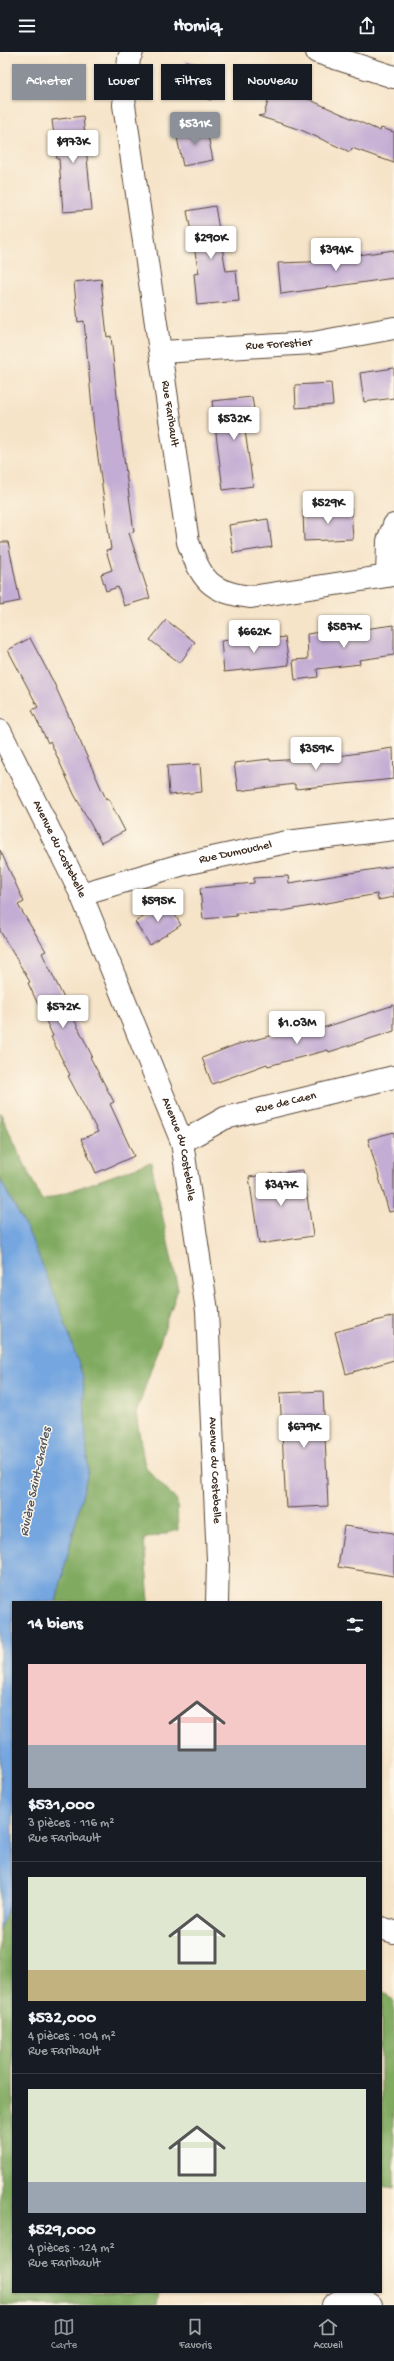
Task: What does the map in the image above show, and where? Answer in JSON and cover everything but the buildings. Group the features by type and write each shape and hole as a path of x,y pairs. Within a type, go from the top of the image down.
{"street":[{"name":"Rue Faribault","path":"132,52 129,58 124,105 162,352 188,542 197,566 208,583 228,594 251,597 391,575"},
{"path":"317,52 394,77"},
{"name":"Rue Forestier","path":"162,352 313,343 394,328"},
{"path":"391,575 388,541 394,525"},
{"name":"Avenue du Costebelle","path":"0,730 81,894 182,1142 207,1311 218,1560 217,1601"},
{"name":"Rue Dumouchel","path":"81,894 184,864 280,843 394,830"},
{"name":"Rue de Caen","path":"182,1142 224,1118 394,1077"},
{"path":"382,1928 394,1932"},
{"path":"333,2305 337,2302 353,2299 371,2305"}],"green space":[{"path":"0,1112 42,1201 151,1162 178,1289 136,1414 145,1467 177,1501 178,1530 144,1539 149,1601 56,1601 88,1472 29,1233 0,1179"},
{"path":"12,1898 12,2293 159,2293 157,2305 0,2305 0,1930"},
{"path":"382,1992 394,2001 394,2187 382,2185"}],"water":[{"name":"Rivière Saint-Charles","path":"0,1179 29,1233 60,1308 83,1377 88,1472 56,1601 12,1601 12,1897 0,1930"}]}
